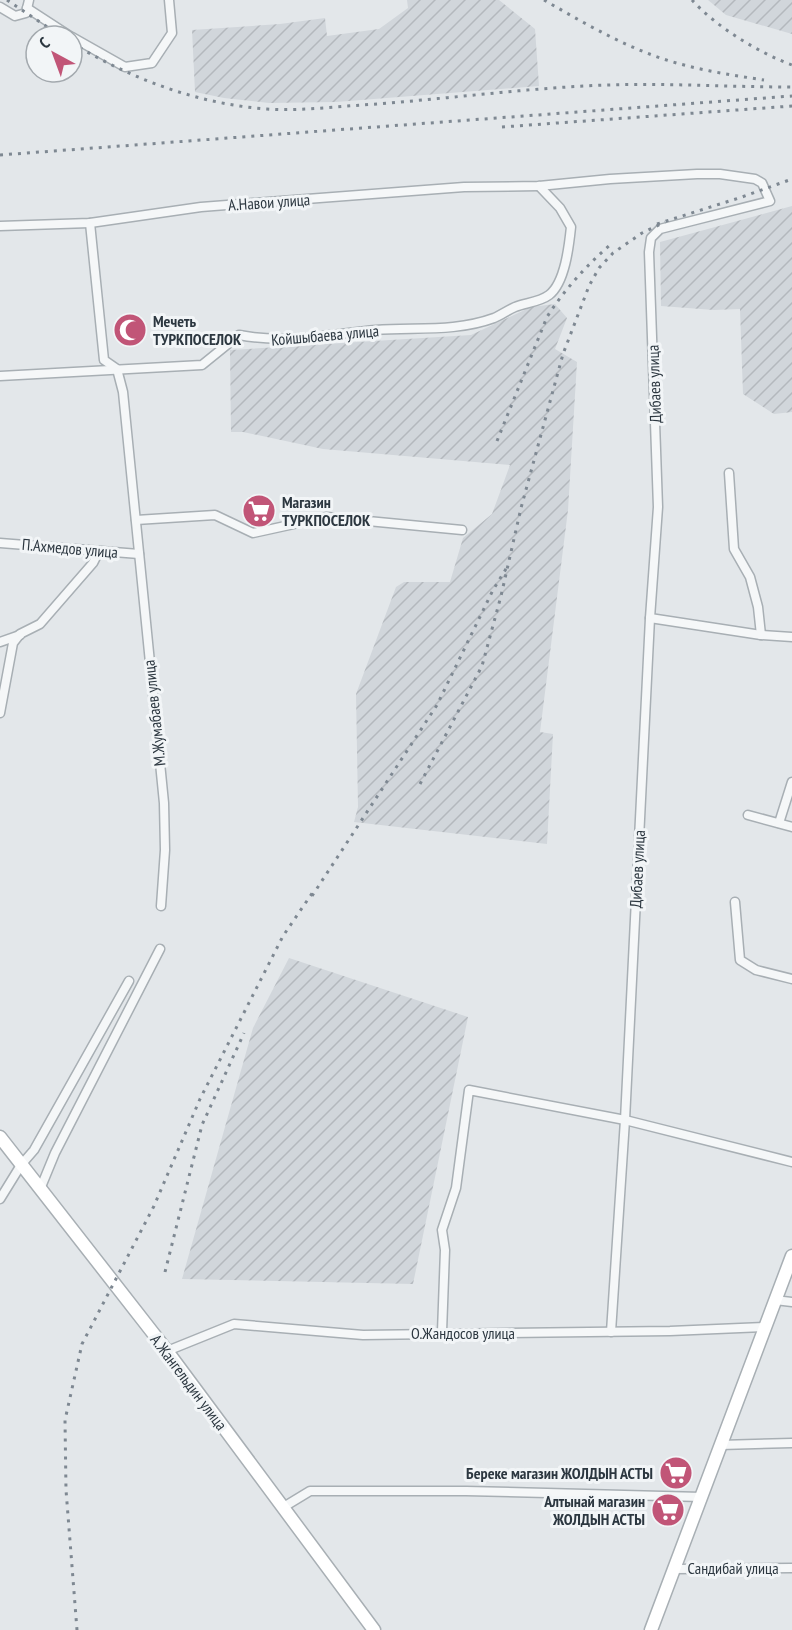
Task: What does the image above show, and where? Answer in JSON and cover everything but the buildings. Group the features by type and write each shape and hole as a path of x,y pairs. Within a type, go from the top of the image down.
{"street":[{"path":"84,44 125,67 152,63 172,33 169,0"},
{"path":"0,7 15,16 26,13 28,4 54,24"},
{"name":"А.Навои улица","path":"0,226 90,223 201,207 464,187 538,186 610,178 697,174 742,176 762,183 770,201 660,229 651,238 650,258"},
{"name":"Койшыбаева улица","path":"0,376 202,365 239,335 262,339 319,337 377,330 452,328 494,318 516,306 548,297 560,280 572,227 560,208 538,186"},
{"name":"М.Жумабаев улица","path":"90,223 104,360 117,369 123,392 164,803 165,850 160,906"},
{"name":"Дибаев улица","path":"611,1332 625,1120 650,618 658,507 650,258"},
{"path":"729,472 734,549 750,577 758,607 761,634"},
{"path":"136,520 215,515 253,533 326,517 462,530"},
{"name":"П.Ахмедов улица","path":"0,543 139,554"},
{"path":"0,642 40,624 93,563 99,551"},
{"path":"650,618 792,637"},
{"path":"0,713 13,643 21,634"},
{"path":"779,823 792,782"},
{"path":"748,815 792,827"},
{"path":"735,902 740,960 756,970 792,979"},
{"path":"41,1187 55,1153 160,950"},
{"path":"0,1199 21,1165 34,1150 129,981"},
{"path":"442,1332 445,1250 442,1230 456,1188 469,1090 625,1120 792,1162"},
{"name":"А.Жангельдин улица","path":"0,1137 167,1351 374,1630"},
{"path":"651,1630 792,1256"},
{"path":"775,1300 792,1302"},
{"name":"О.Жандосов улица","path":"167,1351 234,1324 363,1335 442,1332 611,1332 764,1327"},
{"path":"720,1444 792,1443"},
{"path":"282,1508 310,1491 466,1491 702,1497"},
{"name":"Сандибай улица","path":"675,1569 792,1568"}],"shaded area":[{"path":"407,0 499,0 535,29 539,86 336,102 269,103 195,92 192,30 280,24 325,18 327,36 379,29 408,8"},
{"path":"708,0 792,0 792,34 726,15"},
{"path":"792,206 792,412 774,414 743,394 740,309 714,310 661,306 660,242"},
{"path":"555,304 567,318 555,349 577,362 568,510 540,732 553,734 547,844 354,822 358,807 356,694 396,587 404,582 450,582 463,538 492,514 510,465 323,449 243,432 231,432 230,350 471,335 531,307"},
{"path":"289,958 468,1017 413,1284 182,1279 253,1028"}],"railway":[{"path":"7,0 43,24"},
{"path":"544,0 607,35 661,58 705,70 764,80"},
{"path":"692,0 738,38 792,65"},
{"path":"84,50 118,68 166,88 216,102 267,109 327,108 584,86 792,87"},
{"path":"0,155 792,96"},
{"path":"502,127 792,106"},
{"path":"657,224 792,179"},
{"path":"420,784 482,666 521,508 563,354 589,286 599,268 613,253 642,233 665,222"},
{"path":"497,441 547,317 576,278 611,244"},
{"path":"312,896 437,705 493,590 509,564"},
{"path":"77,1630 66,1490 65,1420 82,1344 154,1206 200,1099 283,936 315,889"},
{"path":"165,1272 202,1125 244,1033"}],"place":[{"name":"Мечеть ТУРКПОСЕЛОК","path":"130,330"},
{"name":"Магазин ТУРКПОСЕЛОК","path":"259,511"},
{"name":"Береке магазин ЖОЛДЫН АСТЫ","path":"676,1473"},
{"name":"Алтынай магазин ЖОЛДЫН АСТЫ","path":"668,1510"}]}
